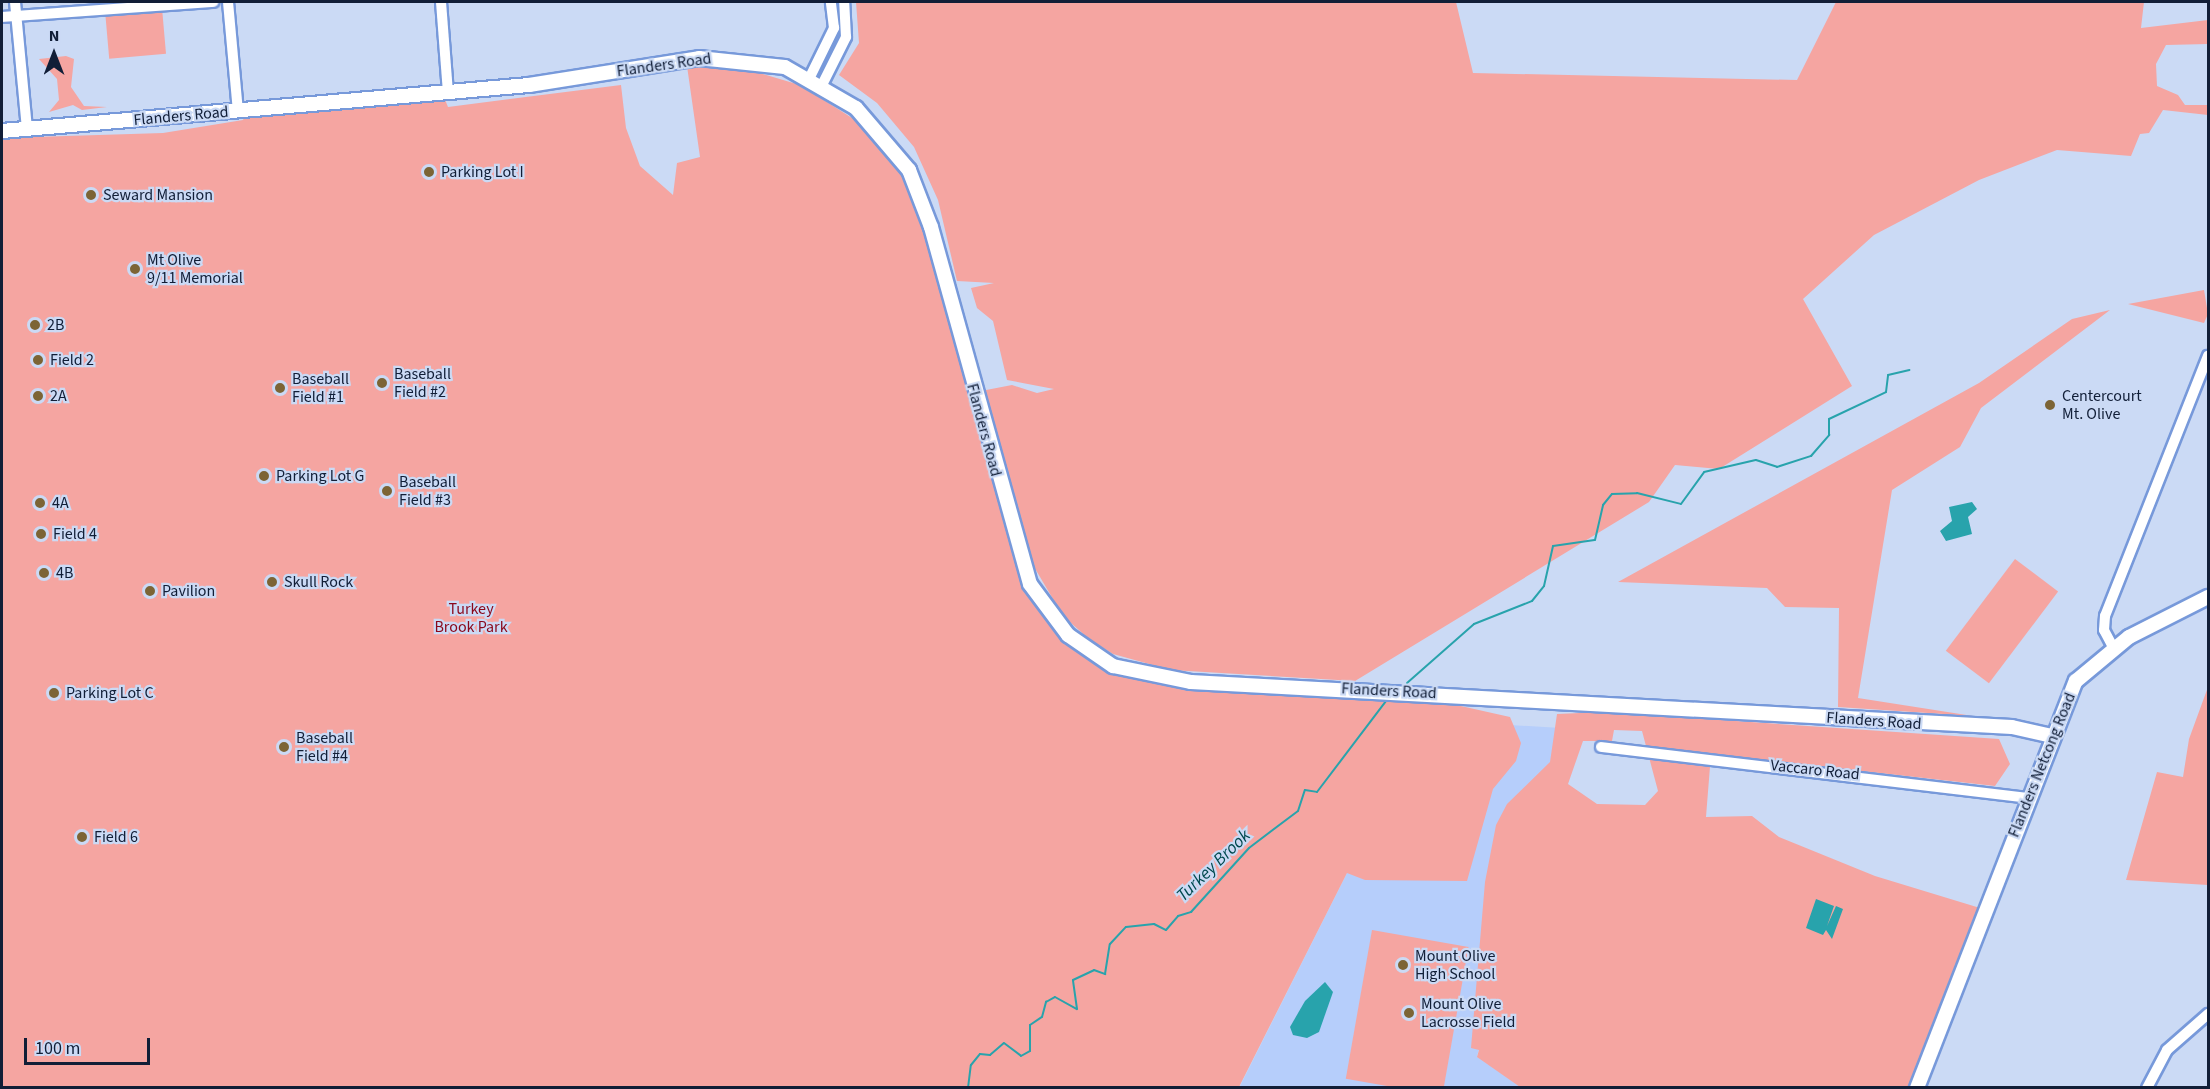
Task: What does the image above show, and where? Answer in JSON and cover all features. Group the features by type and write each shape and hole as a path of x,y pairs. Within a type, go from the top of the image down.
{"main road":[{"name":"Flanders Road","path":"2,132 448,92 713,57 773,64 816,81 876,126 917,186 1030,584 1058,625 1106,662 1142,676 1191,682 2012,727 2052,736"},
{"name":"Flanders Netcong Road","path":"1917,1088 2052,736 2076,681 2113,647 2208,597"}],"street":[{"path":"15,2 27,129"},
{"path":"2,17 213,2"},
{"path":"228,2 238,111"},
{"path":"441,2 448,92"},
{"path":"816,81 834,28 831,2"},
{"path":"816,81 846,37 844,2"},
{"path":"2113,647 2104,630 2105,616 2208,356"},
{"name":"Vaccaro Road","path":"1601,747 2028,798"},
{"path":"2147,1088 2167,1050 2208,1014"}],"shaded area":[{"path":"1972,502 1977,509 1968,517 1972,534 1946,541 1940,531 1952,521 1949,507"},
{"name":"Mount Olive High School","path":"1424,720 1578,729 1477,1056 1520,1087 1239,1088"},
{"path":"1816,899 1834,906 1827,926 1836,906 1843,909 1832,939 1826,930 1823,935 1806,928"},
{"path":"1325,982 1333,992 1319,1032 1307,1038 1293,1035 1290,1027 1305,1001"}],"green space":[{"path":"856,2 1456,2 1473,73 1797,80 1836,2 2144,2 2141,28 2208,20 2208,44 2166,45 2156,64 2157,86 2178,95 2185,105 2208,105 2208,115 2163,110 2149,133 2140,134 2131,156 2057,150 1979,180 1874,235 1803,299 1852,386 1719,469 1675,465 1649,502 1355,681 1171,670 1113,654 1089,639 1063,616 1030,560 981,391 1012,385 1037,393 1054,389 1007,380 993,321 977,308 971,288 994,283 957,281 938,200 914,147 877,103 839,75 859,43"},
{"path":"162,8 166,54 109,59 105,13"},
{"path":"66,56 74,59 71,87 84,106 107,107 82,110 73,105 49,112 59,100 57,79 39,59"},
{"name":"Turkey Brook Park","path":"687,66 756,72 800,85 871,130 903,173 926,228 1018,568 1038,610 1071,647 1108,671 1162,685 1434,700 1510,717 1521,743 1516,761 1493,789 1467,881 1365,880 1347,873 1239,1087 2,1087 2,138 163,133 243,120 245,115 444,97 448,107 621,85 626,128 640,166 673,195 677,163 700,157"},
{"path":"2204,290 2208,314 2204,323 2128,304"},
{"path":"2110,310 1981,408 1960,447 1892,490 1858,698 1973,716 1838,707 1839,608 1785,607 1767,588 1618,582 1979,383 2072,319"},
{"path":"2015,559 2058,591 1989,683 1946,651"},
{"path":"2208,687 2208,885 2126,880 2157,772 2183,777 2189,739"},
{"path":"1603,712 1999,739 2010,764 1995,786 1711,754 1706,817 1752,816 1779,837 1875,876 1980,908 1911,1087 1520,1087 1477,1057 1479,1050 1471,1048 1485,882 1496,825 1507,804 1550,762 1557,714","holes":["1614,730 1642,731 1658,791 1645,805 1597,804 1568,784 1583,741 1612,741"]},
{"name":"Mount Olive Lacrosse Field","path":"1372,930 1469,947 1444,1088 1398,1088 1346,1079"}],"waterway":[{"name":"Turkey Brook","path":"1407,683 1474,624 1532,601 1544,586 1553,546 1595,540 1603,505 1612,494 1637,493 1681,504 1704,472 1756,460 1777,467 1811,456 1829,435 1829,419 1886,392 1888,375 1909,370"},
{"name":"Turkey Brook","path":"968,1088 971,1065 980,1054 990,1055 1004,1043 1021,1056 1030,1051 1030,1025 1042,1017 1046,1002 1055,997 1077,1009 1073,980 1094,970 1105,974 1110,944 1126,927 1154,924 1166,930 1178,916 1191,912 1249,848 1298,811 1305,790 1317,792 1386,701"}],"place":[{"name":"Parking Lot I","path":"429,172"},
{"name":"Seward Mansion","path":"91,195"},
{"name":"Mt Olive 9/11 Memorial","path":"135,269"},
{"name":"2B","path":"35,325"},
{"name":"Field 2","path":"38,360"},
{"name":"Baseball Field #2","path":"382,383"},
{"name":"Baseball Field #1","path":"280,388"},
{"name":"2A","path":"38,396"},
{"name":"Centercourt Mt. Olive","path":"2050,405"},
{"name":"Parking Lot G","path":"264,476"},
{"name":"Baseball Field #3","path":"387,491"},
{"name":"4A","path":"40,503"},
{"name":"Field 4","path":"41,534"},
{"name":"4B","path":"44,573"},
{"name":"Skull Rock","path":"272,582"},
{"name":"Pavilion","path":"150,591"},
{"name":"Parking Lot C","path":"54,693"},
{"name":"Baseball Field #4","path":"284,747"},
{"name":"Field 6","path":"82,837"},
{"name":"Mount Olive High School","path":"1403,965"},
{"name":"Mount Olive Lacrosse Field","path":"1409,1013"}]}
